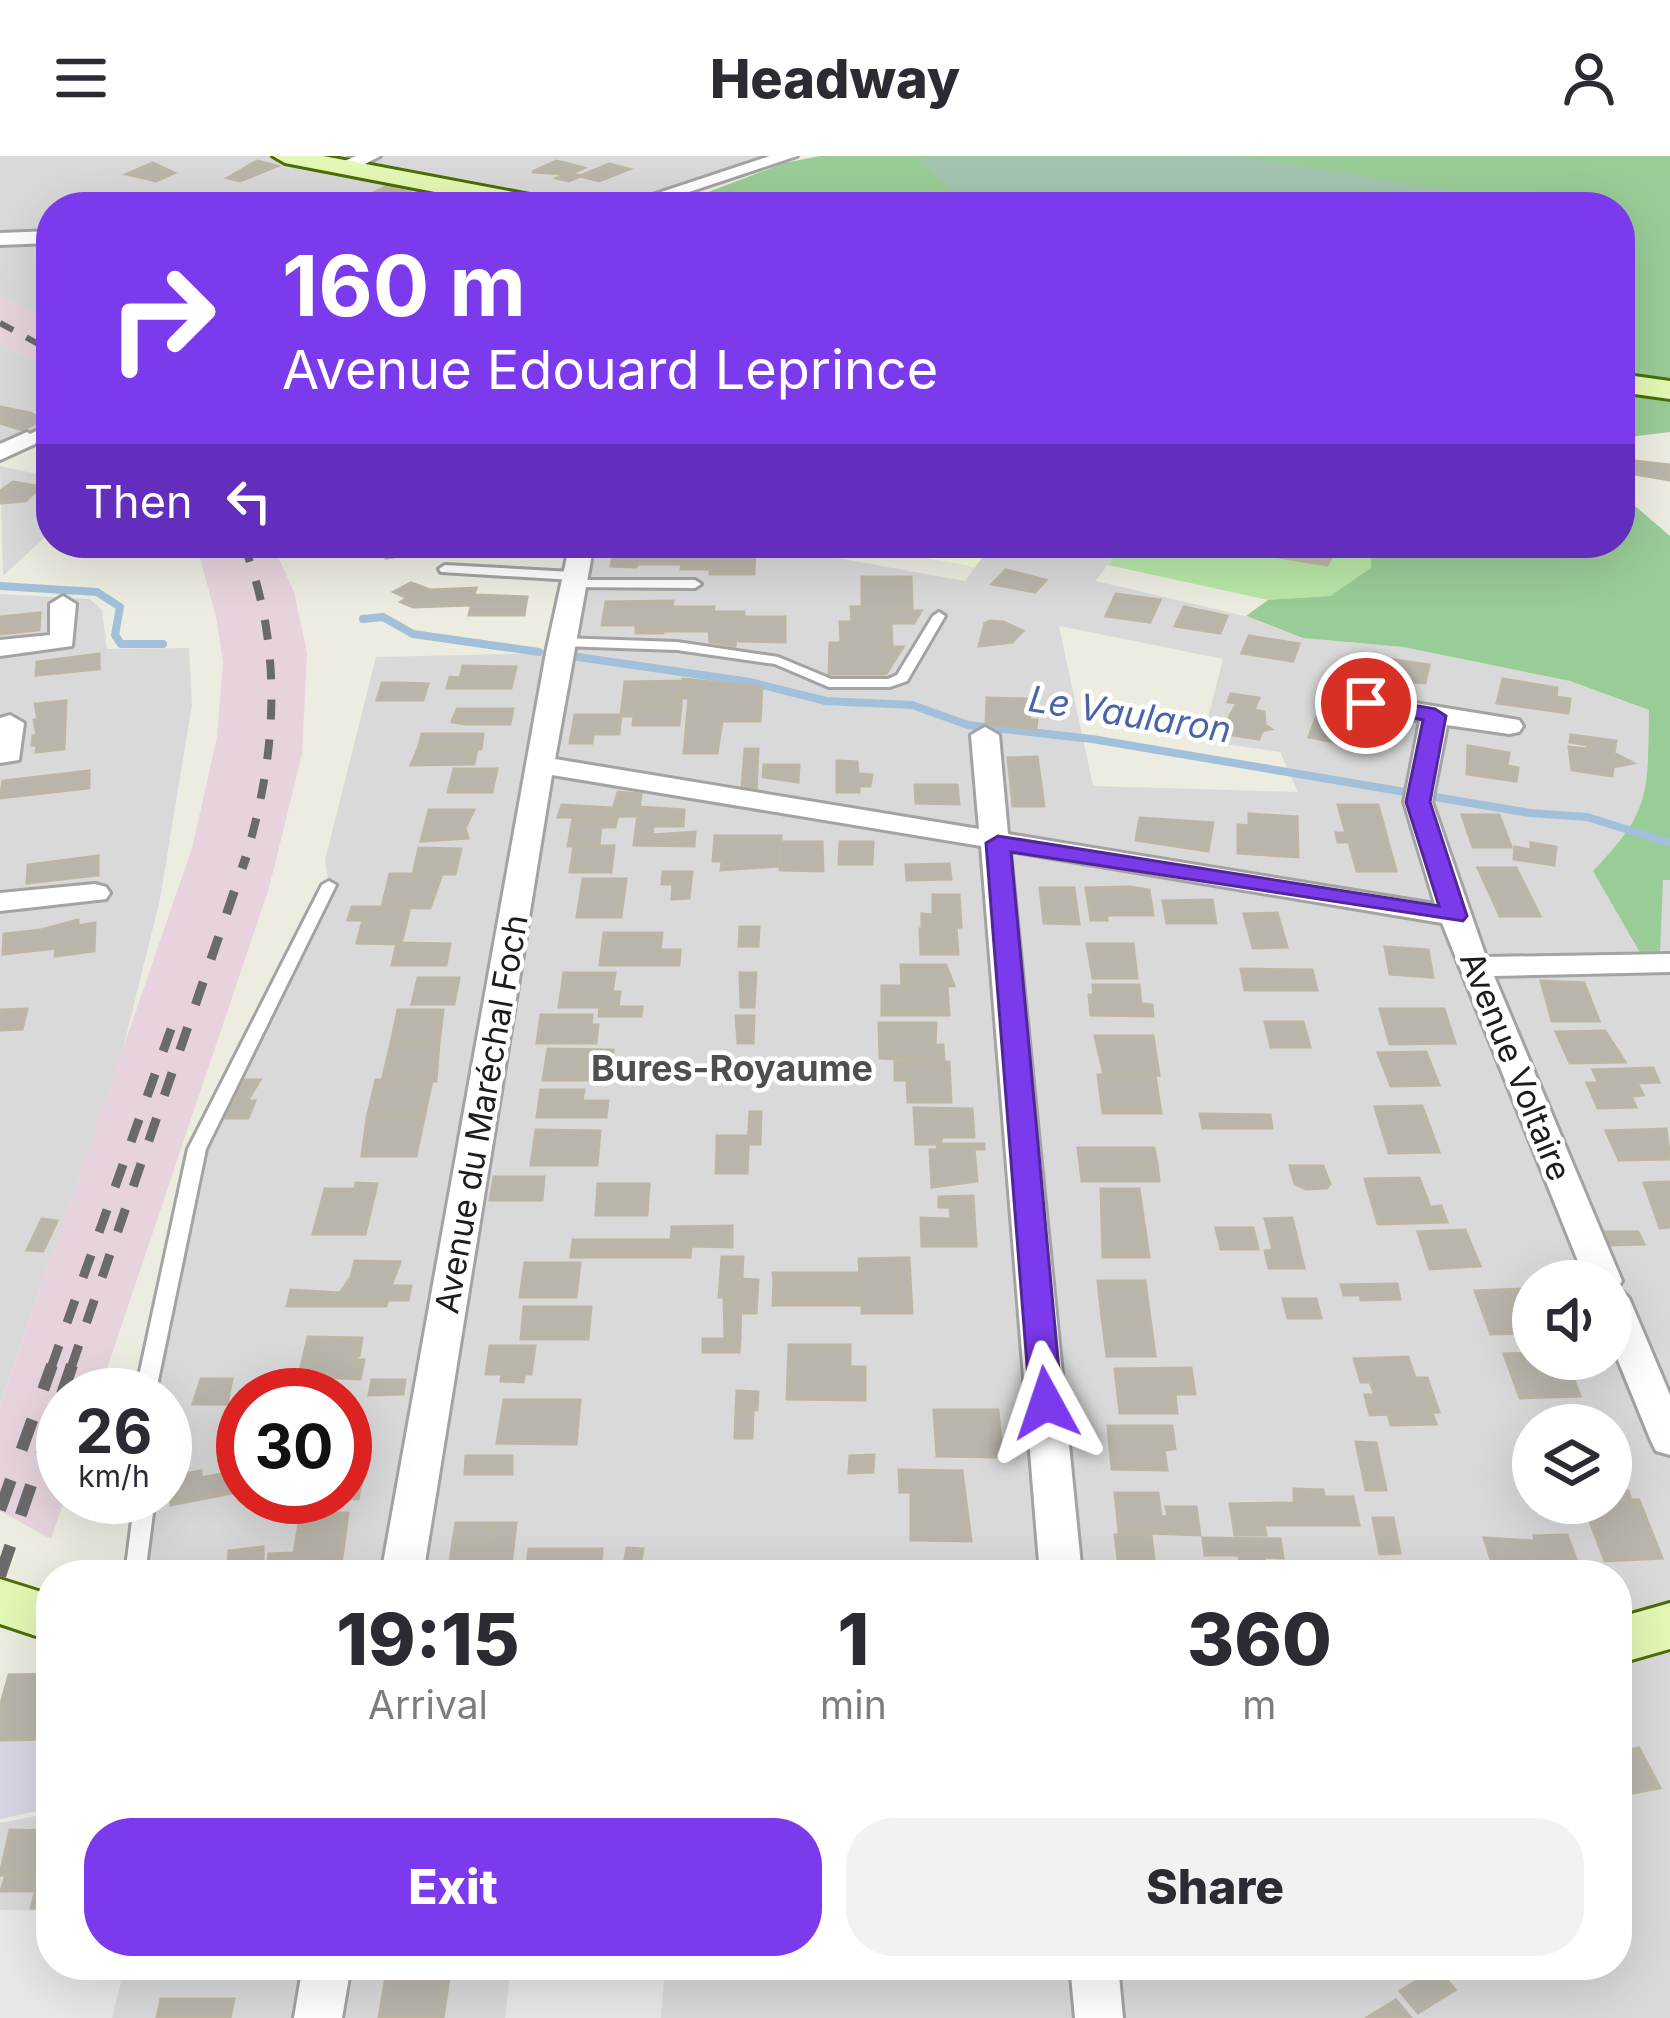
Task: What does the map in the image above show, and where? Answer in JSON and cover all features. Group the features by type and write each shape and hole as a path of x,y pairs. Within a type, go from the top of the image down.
{"main road":[{"path":"284,156 473,192"},
{"path":"1635,385 1670,391"},
{"path":"0,1601 36,1613"},
{"path":"1632,1637 1670,1626"}],"street":[{"path":"346,167 371,156"},
{"path":"677,192 788,156"},
{"path":"0,239 36,238"},
{"path":"0,430 27,439"},
{"path":"0,453 27,439"},
{"name":"Avenue du Maréchal Foch","path":"394,1560 578,558"},
{"path":"0,648 63,641 63,604"},
{"path":"1366,703 1510,725"},
{"name":"Avenue Voltaire","path":"1435,716 1418,791 1454,916 1595,1260"},
{"path":"0,755 9,754 10,722"},
{"path":"985,735 1060,1560"},
{"path":"540,765 1454,916"},
{"path":"0,902 95,893"},
{"path":"1475,967 1670,963"},
{"path":"1632,1349 1670,1441"},
{"path":"318,2018 324,1980"},
{"path":"1095,1980 1099,2018"}],"lane":[{"path":"27,439 36,434"},
{"path":"446,569 695,584"},
{"path":"560,647 677,646 778,661 829,683 890,683 902,677 939,616"},
{"path":"152,1368 197,1149 329,885"},
{"path":"137,1560 142,1524"}],"shaded area":[{"path":"0,156 788,156 654,192 36,192 36,314 0,296"},
{"path":"1237,156 1459,192 952,192 918,158"},
{"path":"0,296 36,314 36,363 0,342"},
{"path":"0,342 36,363 36,431 0,449"},
{"path":"0,466 36,474 36,546 3,576"},
{"path":"200,558 279,558 294,592 307,653 302,754 269,888 107,1368 36,1368 36,1524 56,1524 51,1539 0,1511 0,1406 192,848 217,737 223,662"},
{"path":"593,558 837,558 965,581 982,558 1112,558 1096,581 1245,616 1303,638 1403,647 1570,681 1649,710 1647,794 1628,835 1593,871 1670,880 1670,2018 0,2018 0,1823 36,1816 36,1980 1632,1980 1632,1560 137,1560 142,1524 192,1524 192,1368 151,1368 197,1149 329,885 325,860 376,657 559,653 573,576 589,576","holes":["1059,626 1223,659 1202,741 1280,752 1298,792 1093,786"]},
{"path":"927,558 982,558 975,567"},
{"path":"0,594 90,599 102,610 107,649 189,648 192,705 160,899 122,1053 0,1405"},
{"path":"36,1739 36,1811 0,1819 0,1740"},
{"path":"0,1910 36,1911 36,1980 121,1980 112,2018 0,2018"},
{"path":"509,1980 664,1980 661,2018 505,2018"}],"green space":[{"path":"820,156 1670,156 1670,379 1635,373 1635,192 708,192 784,163"},
{"path":"1635,396 1670,402 1670,432 1635,436"},
{"path":"1635,506 1670,536 1670,880 1663,880 1660,954 1642,956 1593,871 1627,831 1643,798 1649,710 1570,681 1403,647 1303,638 1246,616 1268,600 1330,596 1371,568 1371,558 1635,558"},
{"path":"1113,558 1372,558 1372,568 1330,596 1268,600 1108,565"}],"building":[{"path":"257,161 277,166 240,181 228,178"},
{"path":"556,161 584,168 571,174 580,176 569,181 557,178 566,174 532,172"},
{"path":"153,163 174,173 156,181 127,174"},
{"path":"609,164 629,169 599,181 580,176"},
{"path":"0,407 36,416 36,423 22,430 0,423"},
{"path":"1635,461 1670,465 1670,480 1635,474"},
{"path":"13,482 36,486 25,501 0,503 0,491"},
{"path":"612,558 755,558 754,574 710,574 710,569 681,569 682,564 640,564 641,559 636,567 611,566"},
{"path":"1285,558 1330,558 1327,565"},
{"path":"1006,570 1046,580 1035,592 992,584"},
{"path":"862,577 911,577 912,609 901,611 921,611 914,623 891,623 892,644 880,647 903,647 886,674 829,674 830,643 841,643 840,622 852,622 851,607 862,607"},
{"path":"411,583 430,590 476,588 471,605 413,607 394,592"},
{"path":"1116,594 1160,600 1150,622 1106,616"},
{"path":"474,595 527,597 524,615 469,615"},
{"path":"673,601 672,607 714,607 713,612 744,612 744,617 785,617 785,642 739,641 736,636 735,646 710,642 709,631 666,631 664,625 663,633 636,633 636,625 602,625 606,602"},
{"path":"1184,607 1227,616 1220,633 1175,626"},
{"path":"40,613 39,630 0,634 0,617"},
{"path":"985,623 1023,631 1012,642 979,646"},
{"path":"1249,636 1299,644 1293,661 1242,653"},
{"path":"99,654 99,669 36,675 37,662"},
{"path":"1367,659 1429,665 1425,683 1361,679"},
{"path":"463,666 516,667 511,688 447,688 450,677 460,678"},
{"path":"683,679 762,687 760,721 722,721 717,753 684,753 689,698 681,698"},
{"path":"1503,679 1557,688 1556,697 1570,699 1568,713 1497,703"},
{"path":"683,681 681,698 623,698 625,682"},
{"path":"382,683 428,684 423,700 377,700"},
{"path":"1231,694 1259,698 1254,710 1264,712 1265,725 1271,729 1262,731 1259,739 1221,733 1237,703 1228,702"},
{"path":"623,698 681,698 681,707 635,707 634,716 621,716"},
{"path":"987,698 1030,699 1029,720 1037,720 1036,729 986,724"},
{"path":"66,701 64,749 36,752 37,745 32,745 37,735 35,704"},
{"path":"635,707 681,707 679,725 633,725"},
{"path":"457,709 513,709 510,724 466,724 452,722"},
{"path":"575,715 621,715 619,734 593,734 592,743 570,743"},
{"path":"1316,718 1386,728 1380,748 1357,747 1309,737"},
{"path":"422,734 483,734 481,749 418,749"},
{"path":"1571,735 1616,741 1614,753 1633,763 1613,767 1612,776 1572,770 1569,747 1587,749 1588,745 1570,742"},
{"path":"1468,746 1509,753 1507,766 1518,768 1516,781 1467,774"},
{"path":"418,749 477,749 474,764 411,765"},
{"path":"745,749 758,749 756,791 742,789"},
{"path":"1037,757 1044,806 1013,806 1008,758"},
{"path":"837,761 857,762 858,774 872,775 870,786 859,786 859,792 837,792"},
{"path":"764,765 799,765 798,782 763,777"},
{"path":"454,769 497,769 492,792 448,792"},
{"path":"89,771 89,788 0,798 3,781"},
{"path":"915,785 957,785 959,804 916,803"},
{"path":"618,792 641,794 638,816 558,817 562,805 630,809 614,806"},
{"path":"1338,805 1378,805 1396,871 1357,871 1349,842 1338,842 1336,833 1346,833"},
{"path":"639,807 684,810 683,826 653,826 652,835 695,832 694,846 634,845"},
{"path":"429,810 474,810 465,828 468,838 421,841"},
{"path":"1249,814 1297,817 1298,857 1238,853 1238,825 1249,826"},
{"path":"1462,815 1499,815 1511,847 1473,847"},
{"path":"573,818 617,818 615,827 601,827 599,846 568,846"},
{"path":"1140,818 1213,823 1208,851 1136,840"},
{"path":"715,836 781,836 780,866 721,870 722,861 713,861"},
{"path":"781,842 822,842 823,871 780,870"},
{"path":"840,842 873,842 872,864 839,864"},
{"path":"1531,843 1556,847 1554,865 1514,859 1515,847 1531,850"},
{"path":"574,846 614,846 611,872 570,872"},
{"path":"419,848 461,849 455,874 413,874"},
{"path":"98,856 98,875 27,883 28,865"},
{"path":"949,864 951,879 907,880 906,865"},
{"path":"1478,868 1516,868 1540,916 1500,916"},
{"path":"663,872 692,872 689,898 672,899 673,884 662,884"},
{"path":"390,874 442,874 430,908 382,907"},
{"path":"583,879 626,879 621,917 577,917"},
{"path":"1040,888 1074,888 1079,924 1044,923"},
{"path":"1086,888 1149,890 1153,915 1106,915 1107,920 1091,920"},
{"path":"933,895 959,895 961,927 922,927 922,914 933,915"},
{"path":"1212,900 1216,923 1167,923 1163,901"},
{"path":"352,907 410,907 401,944 357,943 363,920 348,920"},
{"path":"1277,913 1287,947 1253,948 1244,914"},
{"path":"78,920 78,926 95,923 94,951 55,956 56,948 40,950 41,930"},
{"path":"740,927 759,927 758,946 739,946"},
{"path":"956,928 958,954 921,954 920,929"},
{"path":"41,930 40,950 3,954 4,934"},
{"path":"604,933 662,933 660,950 680,950 679,965 600,965"},
{"path":"397,943 450,944 446,965 392,965"},
{"path":"1087,944 1133,944 1137,978 1093,978"},
{"path":"1385,947 1428,950 1433,977 1390,974"},
{"path":"901,965 946,965 954,986 902,986"},
{"path":"1241,969 1312,970 1317,990 1245,990"},
{"path":"564,973 615,973 612,992 620,992 618,1007 559,1007"},
{"path":"740,973 756,973 754,1007 741,1007"},
{"path":"418,978 459,978 454,1004 412,1004"},
{"path":"1541,981 1584,983 1599,1021 1552,1021"},
{"path":"1093,985 1139,985 1141,1004 1152,1005 1153,1016 1091,1015"},
{"path":"882,986 947,986 949,1015 882,1015"},
{"path":"642,1007 641,1016 599,1016 600,1008"},
{"path":"27,1009 22,1029 0,1030 0,1010"},
{"path":"1380,1009 1444,1009 1455,1043 1390,1044"},
{"path":"398,1010 443,1010 439,1043 391,1043"},
{"path":"541,1015 592,1015 591,1025 598,1025 596,1043 537,1043"},
{"path":"736,1016 754,1016 753,1043 738,1043"},
{"path":"1265,1022 1303,1022 1310,1047 1271,1047"},
{"path":"879,1023 936,1023 935,1045 943,1045 944,1061 880,1058"},
{"path":"1605,1031 1625,1062 1570,1063 1556,1032"},
{"path":"1095,1036 1153,1036 1159,1075 1104,1075"},
{"path":"391,1043 439,1043 436,1081 382,1081"},
{"path":"548,1049 613,1050 609,1080 543,1080"},
{"path":"1426,1052 1439,1085 1391,1086 1378,1053"},
{"path":"895,1061 949,1062 951,1102 908,1102 907,1080 895,1080"},
{"path":"1653,1068 1659,1082 1637,1083 1643,1095 1631,1096 1636,1107 1598,1108 1587,1083 1599,1083 1593,1070"},
{"path":"1098,1075 1155,1075 1161,1113 1103,1113"},
{"path":"244,1080 260,1080 247,1101 255,1101 248,1118 226,1118"},
{"path":"376,1080 432,1081 424,1118 367,1118"},
{"path":"541,1090 584,1090 582,1101 608,1101 606,1117 537,1117"},
{"path":"1422,1106 1439,1152 1389,1153 1375,1107"},
{"path":"914,1108 972,1109 974,1137 941,1137 941,1144 916,1144"},
{"path":"750,1112 761,1112 760,1144 748,1144"},
{"path":"1200,1114 1270,1115 1272,1128 1203,1128"},
{"path":"367,1118 424,1118 416,1156 362,1156"},
{"path":"1666,1129 1670,1159 1619,1160 1606,1131"},
{"path":"536,1130 600,1131 597,1165 531,1165"},
{"path":"717,1136 749,1136 748,1148 717,1149"},
{"path":"937,1144 984,1144 984,1149 974,1149 977,1181 932,1187 930,1150 938,1150"},
{"path":"748,1148 747,1173 716,1173 717,1149"},
{"path":"1078,1148 1128,1148 1131,1164 1157,1164 1159,1181 1082,1181"},
{"path":"1128,1148 1154,1148 1157,1164 1131,1164"},
{"path":"1290,1166 1323,1166 1330,1184 1306,1189 1295,1184"},
{"path":"494,1177 544,1177 542,1200 490,1200"},
{"path":"1419,1178 1430,1207 1441,1206 1447,1222 1378,1224 1365,1179"},
{"path":"1670,1182 1670,1227 1660,1228 1644,1183"},
{"path":"356,1183 377,1184 365,1234 313,1234 325,1189 355,1189"},
{"path":"598,1184 649,1184 647,1215 596,1215"},
{"path":"1101,1189 1139,1189 1149,1257 1103,1257"},
{"path":"973,1196 976,1246 922,1246 921,1218 951,1219 950,1207 939,1207 939,1197"},
{"path":"1292,1218 1304,1268 1269,1268 1265,1251 1273,1250 1265,1219"},
{"path":"42,1219 57,1221 43,1251 27,1250"},
{"path":"732,1226 732,1247 691,1246 690,1257 571,1257 573,1240 671,1240 672,1227"},
{"path":"1216,1228 1253,1228 1258,1249 1221,1249"},
{"path":"1465,1230 1480,1266 1430,1269 1418,1232"},
{"path":"1606,1232 1638,1232 1644,1244 1611,1245"},
{"path":"722,1257 743,1257 741,1297 719,1297"},
{"path":"898,1258 909,1258 912,1313 899,1313"},
{"path":"898,1258 899,1313 862,1313 862,1305 773,1305 774,1280 860,1280 859,1259"},
{"path":"355,1261 400,1262 391,1286 411,1286 408,1300 388,1300 386,1306 287,1306 291,1290 340,1293"},
{"path":"525,1263 580,1263 576,1297 520,1297"},
{"path":"773,1273 859,1273 860,1280 774,1280"},
{"path":"742,1279 758,1280 756,1313 741,1313"},
{"path":"1098,1281 1145,1281 1150,1318 1102,1318"},
{"path":"1397,1284 1400,1299 1361,1300 1360,1295 1344,1295 1341,1285"},
{"path":"1512,1289 1512,1334 1491,1334 1475,1291"},
{"path":"724,1297 741,1297 740,1339 725,1339"},
{"path":"1283,1299 1316,1299 1321,1318 1288,1318"},
{"path":"524,1307 591,1307 588,1339 521,1339"},
{"path":"1102,1318 1150,1318 1155,1356 1107,1356"},
{"path":"308,1337 362,1338 359,1356 348,1360 364,1360 362,1368 301,1368"},
{"path":"703,1339 740,1339 739,1352 703,1352"},
{"path":"789,1345 850,1345 850,1367 865,1367 865,1400 787,1399"},
{"path":"490,1346 535,1346 531,1374 525,1374 523,1382 501,1381 502,1374 486,1374"},
{"path":"1408,1357 1415,1378 1427,1378 1439,1412 1370,1415 1365,1395 1375,1395 1370,1382 1361,1382 1354,1359"},
{"path":"1191,1368 1195,1394 1175,1394 1177,1413 1120,1413 1115,1369"},
{"path":"201,1379 216,1379 216,1404 193,1404"},
{"path":"372,1380 405,1380 403,1394 372,1395"},
{"path":"1513,1380 1574,1380 1580,1396 1520,1398"},
{"path":"737,1391 758,1392 757,1410 736,1410"},
{"path":"504,1400 580,1400 576,1444 497,1443"},
{"path":"736,1410 753,1410 752,1438 735,1438"},
{"path":"934,1410 998,1410 1002,1457 937,1456"},
{"path":"1432,1412 1436,1424 1391,1425 1388,1414"},
{"path":"1108,1426 1172,1426 1175,1449 1164,1450 1167,1470 1112,1469"},
{"path":"1356,1442 1376,1443 1386,1490 1366,1490"},
{"path":"874,1455 873,1472 849,1473 850,1456"},
{"path":"466,1456 512,1456 512,1474 465,1474"},
{"path":"899,1470 962,1471 971,1541 911,1540 911,1492 900,1492"},
{"path":"201,1471 201,1478 216,1475 216,1496 192,1501 192,1472"},
{"path":"1294,1489 1323,1490 1324,1497 1353,1497 1359,1525 1264,1525 1266,1535 1235,1535 1230,1504 1294,1503"},
{"path":"1115,1493 1158,1493 1161,1517 1168,1516 1166,1507 1196,1507 1200,1535 1119,1532"},
{"path":"1632,1500 1639,1500 1662,1558 1605,1560 1591,1524 1632,1524"},
{"path":"1373,1518 1393,1518 1400,1553 1380,1554"},
{"path":"456,1523 494,1523 492,1541 453,1541"},
{"path":"494,1523 516,1523 512,1560 450,1560 453,1541 492,1541"},
{"path":"299,1524 347,1524 342,1560 268,1560 269,1554 294,1553"},
{"path":"1115,1535 1151,1535 1154,1559 1118,1559"},
{"path":"1567,1535 1576,1560 1491,1560 1484,1538 1535,1541 1534,1536"},
{"path":"1203,1538 1280,1539 1283,1558 1240,1560 1239,1555 1205,1555"},
{"path":"263,1547 263,1560 228,1560 229,1551"},
{"path":"627,1548 643,1549 641,1560 625,1560"},
{"path":"529,1549 602,1549 601,1560 528,1560"},
{"path":"36,1674 36,1739 0,1740 0,1707 9,1675"},
{"path":"1639,1748 1660,1788 1632,1793 1632,1749"},
{"path":"10,1830 36,1831 36,1875 0,1875"},
{"path":"6,1875 36,1875 35,1891 1,1891"},
{"path":"385,1980 449,1980 443,2018 379,2018"},
{"path":"1418,1980 1447,1980 1455,1990 1418,2013 1400,1991"},
{"path":"161,1999 234,1999 230,2018 157,2018"},
{"path":"1396,2000 1411,2018 1368,2017"}],"waterway":[{"name":"Le Vaularon","path":"0,586 97,592 120,607 115,635 121,644 163,644"},
{"name":"Le Vaularon","path":"363,619 383,617 413,634 539,652"},
{"name":"Le Vaularon","path":"578,657 750,682 826,701 912,705 968,725 1092,739 1530,813 1587,817 1670,843"}],"railway":[{"path":"0,323 36,343"},
{"path":"245,860 264,781 271,701 265,622 248,558"},
{"path":"71,1368 245,860"},
{"path":"51,1368 171,1029"},
{"path":"0,1510 52,1365"},
{"path":"0,1576 72,1365"}],"district":[{"name":"Bures-Royaume","path":"732,1068"}],"route":[{"path":"1046,1403 998,843 1454,916 1418,802 1435,716 1366,703"}]}
